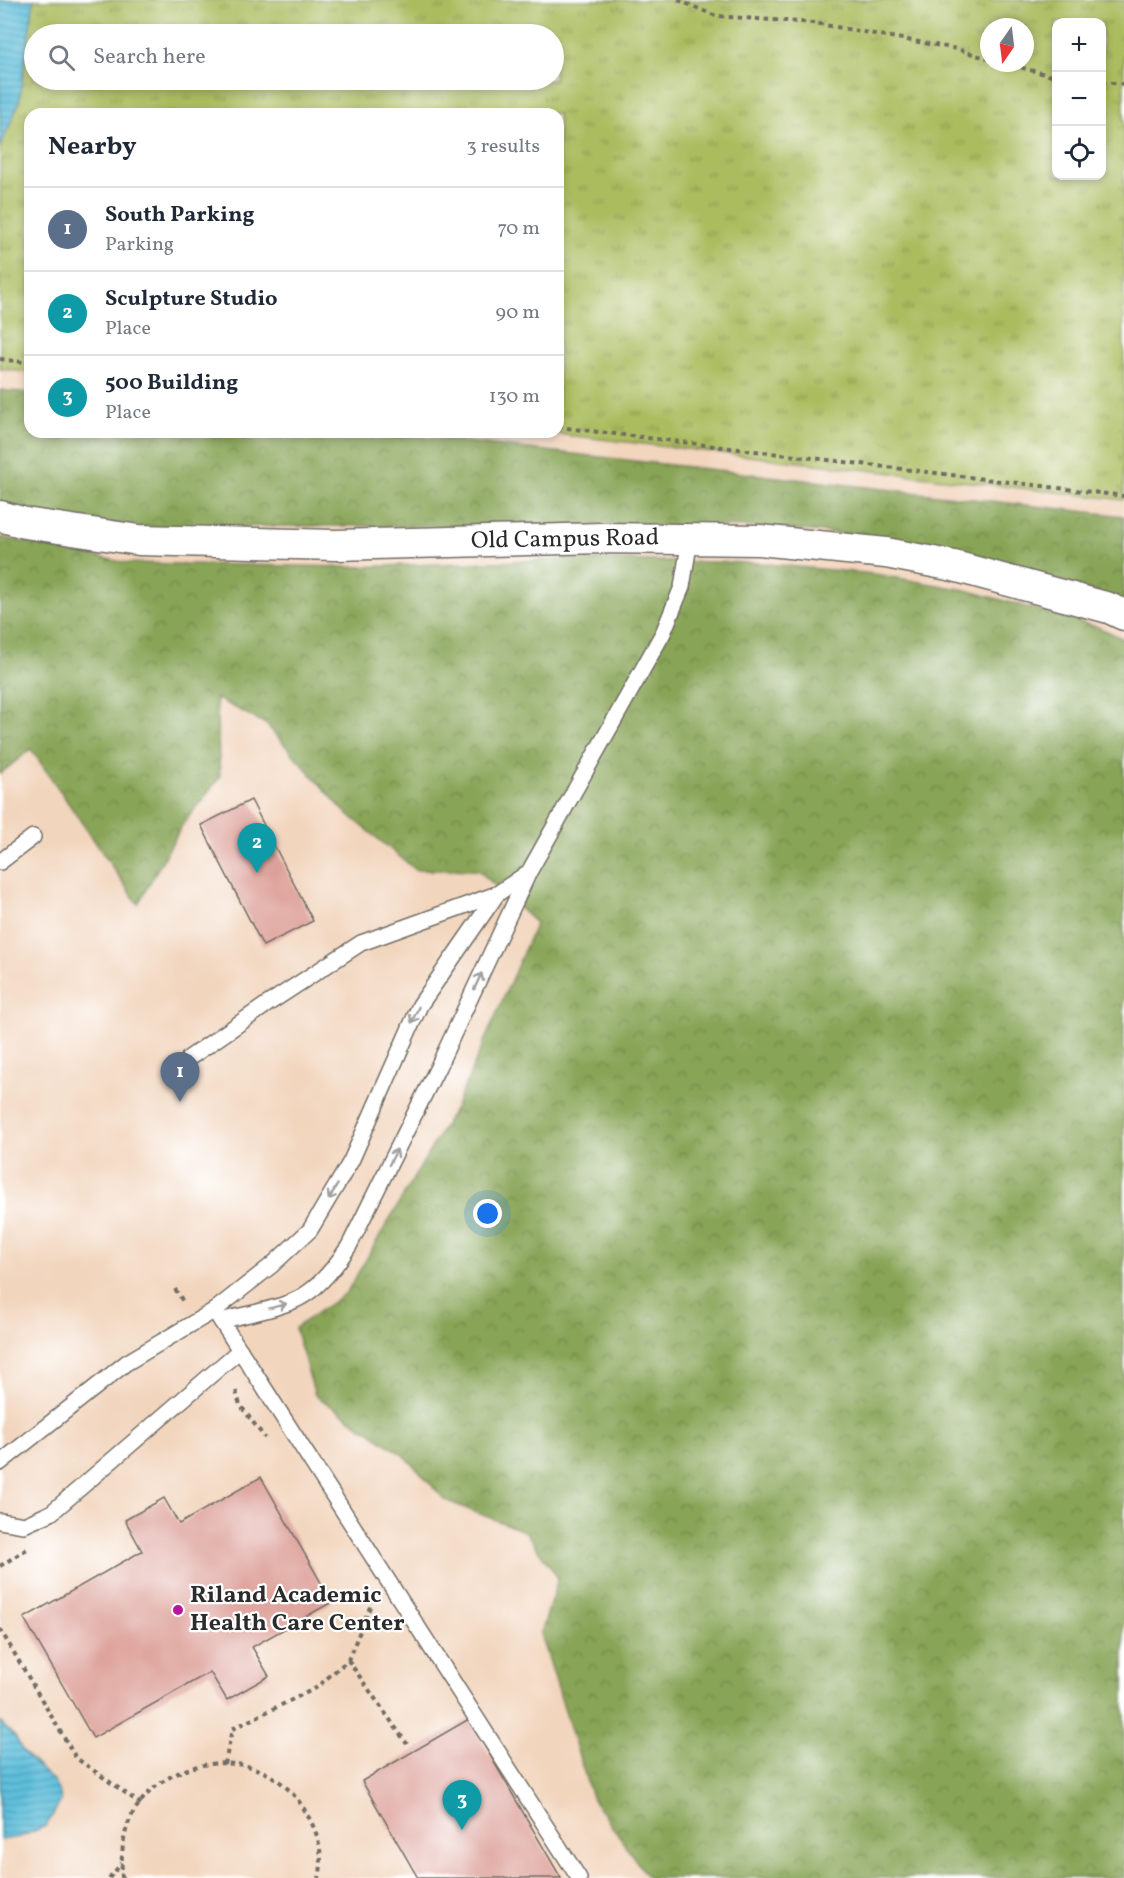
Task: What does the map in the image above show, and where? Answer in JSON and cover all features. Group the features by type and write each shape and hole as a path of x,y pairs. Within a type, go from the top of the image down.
{"street":[{"name":"Old Campus Road","path":"0,516 25,523 139,540 334,544 601,538 760,540 886,553 954,566 1109,608 1124,615"}],"lane":[{"path":"0,1463 126,1363 199,1319 295,1301 320,1282 336,1265 438,1067 529,872 663,633 682,587 690,539"},
{"path":"0,862 33,837"},
{"path":"189,1058 361,943 497,894 529,872"},
{"path":"218,1315 310,1230 351,1161 420,1005 497,894"},
{"path":"218,1315 579,1878"},
{"path":"0,1521 24,1526 51,1513 240,1350"}],"path":[{"path":"678,0 716,16 814,23 957,49 980,55"},
{"path":"1034,71 1052,76"},
{"path":"1106,82 1124,84"},
{"path":"0,359 24,362"},
{"path":"564,428 1124,496"},
{"path":"175,1289 199,1319"},
{"path":"226,1360 240,1405 268,1441"},
{"path":"225,1764 232,1729 316,1688 348,1660 370,1607 372,1591"},
{"path":"0,1629 76,1758 141,1804"},
{"path":"348,1660 407,1744"},
{"path":"122,1878 122,1846 132,1815 152,1790 178,1772 209,1764 225,1764 243,1765 275,1778 300,1802 317,1832 322,1866 319,1878"},
{"path":"109,1878 122,1863"}],"shaded area":[{"path":"0,369 24,372 24,438 564,438 564,435 1124,500 1124,1878 0,1878"}],"green space":[{"path":"0,0 1124,0 1124,500 564,435 564,108 24,108 24,372 0,369"},
{"path":"0,390 24,392 24,438 431,438 1124,516 1124,601 959,549 881,537 761,527 594,525 142,527 32,513 0,502"},
{"path":"0,537 127,563 355,567 571,559 756,563 875,574 966,590 1098,627 1124,639 1124,1878 648,1878 592,1798 541,1634 558,1578 526,1532 445,1500 406,1457 315,1395 295,1328 347,1292 456,1106 536,923 478,870 416,870 344,811 266,724 216,698 220,777 183,824 138,904 31,749 0,774"}],"water":[{"path":"0,0 34,0 30,24 24,24 24,68 19,102 0,148"},
{"path":"0,1722 16,1738 23,1752 53,1781 61,1801 46,1826 20,1837 0,1840"}],"building":[{"path":"251,800 313,921 263,946 201,825"},
{"name":"Riland Academic Health Care Center","path":"261,1477 332,1602 252,1647 269,1676 227,1700 210,1672 93,1738 24,1618 142,1551 125,1520 164,1498 179,1524"},
{"path":"469,1719 561,1878 418,1878 362,1781"}],"place":[{"name":"Sculpture Studio","path":"257,873"},
{"name":"South Parking","path":"180,1102"},
{"name":"Riland Academic Health Care Center","path":"178,1610"},
{"name":"500 Building","path":"462,1830"}]}
